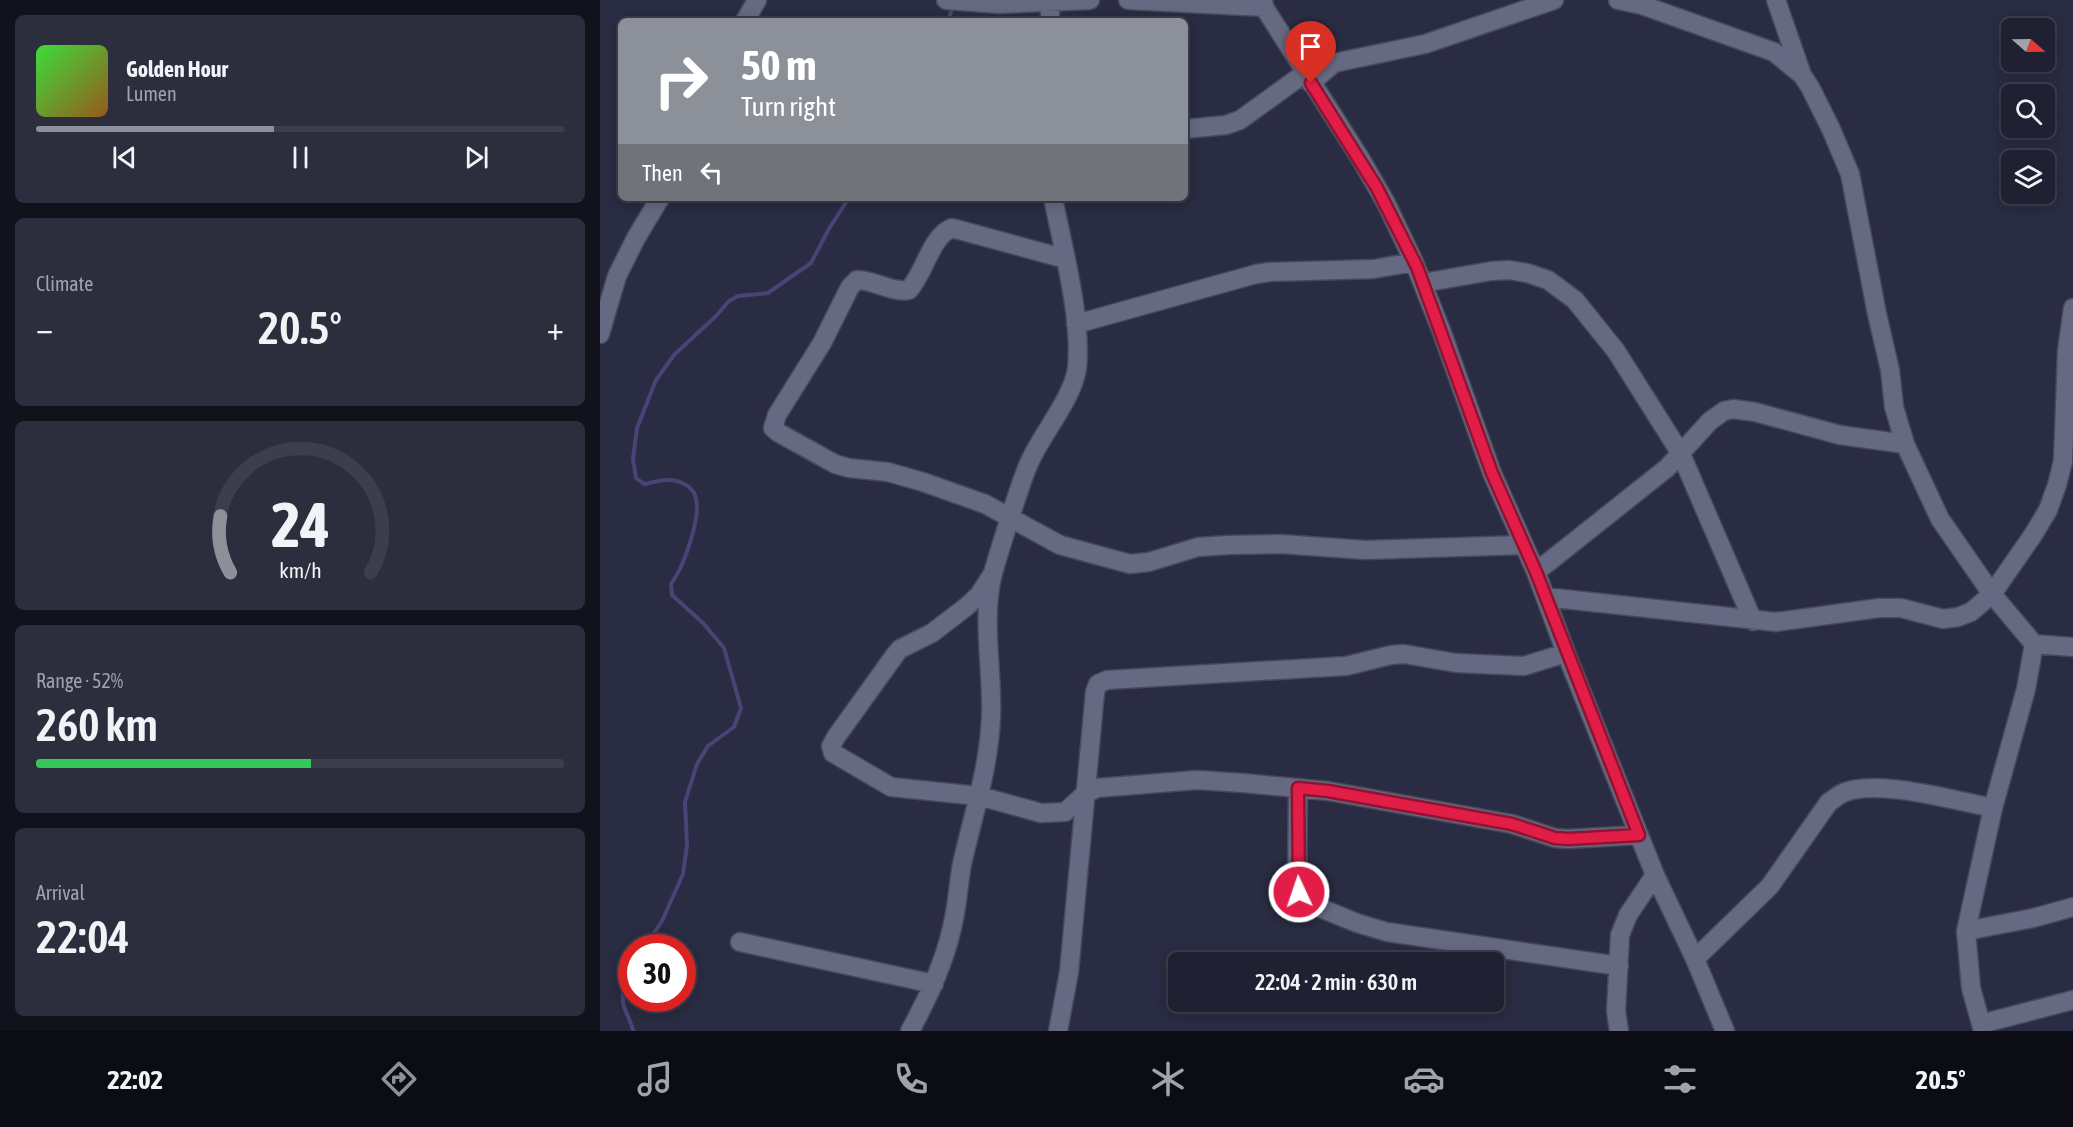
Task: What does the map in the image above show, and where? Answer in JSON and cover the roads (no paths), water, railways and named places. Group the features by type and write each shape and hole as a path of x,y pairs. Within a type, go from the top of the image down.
{"street":[{"path":"747,18 757,0"},
{"path":"947,0 1050,2 1090,0"},
{"path":"1128,0 1264,3 1370,176 1423,283 1492,473 1536,572 1655,875 1695,958 1725,1031"},
{"path":"1618,0 1642,5 1774,52 1802,75"},
{"path":"1776,0 1802,75 1831,129 1850,174 1890,370 1894,407 1905,444 1940,519 1992,594 2034,644 2073,647"},
{"path":"1188,129 1240,120 1340,60 1425,44 1549,1"},
{"path":"1050,2 1050,18"},
{"path":"600,334 617,276 658,201"},
{"path":"909,1031 934,984 953,923 962,866 979,796 990,733 992,705 988,644 992,575 1031,458 1076,377 1076,324 1054,201"},
{"path":"1066,259 952,228 944,231 938,237 924,267 909,290 902,291 869,280 857,280 850,287 822,343 773,424 775,430 835,464 903,476 963,496 1010,517 1060,545 1130,564 1149,562 1198,547 1229,545 1281,544 1365,550 1524,545"},
{"path":"1076,324 1256,274 1374,268 1414,262"},
{"path":"1423,283 1509,270 1538,276 1560,288 1575,300 1610,342 1681,454 1753,621"},
{"path":"1545,597 1753,621 1791,621 1893,608 1906,609 1943,619 1971,612 1992,594 2033,535 2048,510 2057,485 2063,461 2066,378 2073,308"},
{"path":"1536,572 1667,468 1717,415 1733,410 1755,412 1849,436 1905,444"},
{"path":"992,575 979,596 966,607 932,633 900,649 831,746 833,753 891,787 979,796 1041,813 1054,814 1070,810 1085,794 1097,788 1197,780 1328,791 1512,824 1555,838 1639,835"},
{"path":"2034,644 2026,689 1993,808 1966,931 1971,988 1982,1028 2073,1000"},
{"path":"1058,1031 1069,972 1095,692 1098,684 1346,666 1404,654 1456,663 1524,666 1566,653"},
{"path":"1298,788 1298,886 1302,898 1308,903 1387,932 1619,966"},
{"path":"1695,958 1770,886 1829,802 1841,794 1855,790 1887,788 1918,792 1993,808"},
{"path":"1619,1031 1616,1011 1622,926 1655,875"},
{"path":"1966,931 2033,918 2073,907"},
{"path":"740,942 934,984"}],"waterway":[{"path":"949,18 953,6"},
{"path":"653,934 662,921 683,874 687,845 685,802 697,764 708,746 734,727 741,708 724,648 703,623 672,595 671,584 686,554 694,528 697,504 695,495 688,486 677,481 665,480 644,484 636,478 633,459 637,428 656,380 674,355 729,301 738,296 768,293 811,263 847,201"},
{"path":"627,1012 633,1031"}]}
